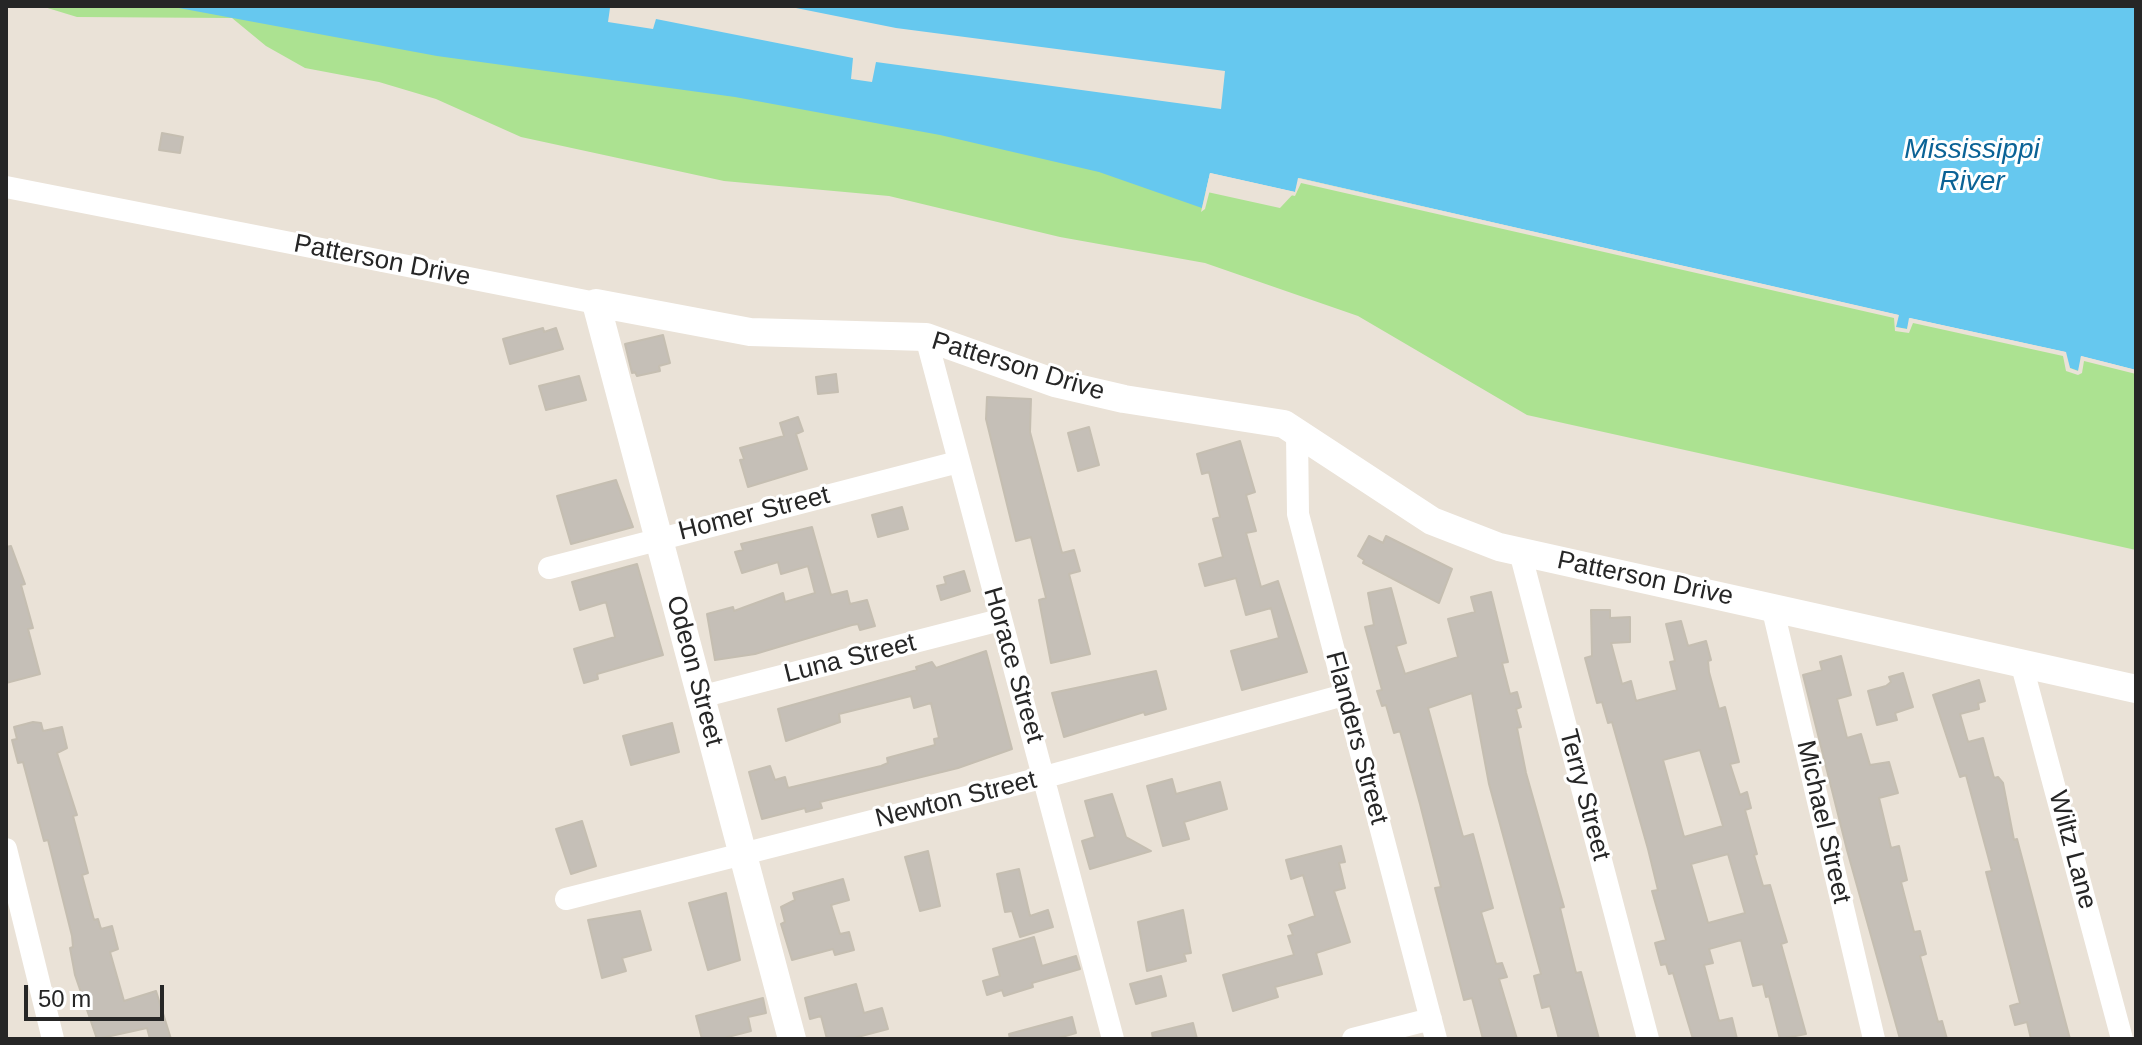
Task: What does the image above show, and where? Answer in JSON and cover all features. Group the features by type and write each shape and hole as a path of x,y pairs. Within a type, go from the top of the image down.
{"street":[{"name":"Patterson Drive","path":"6,187 750,332 827,337 926,337 1055,383 1177,408 1262,418 1284,424 1432,521 1520,552 2136,689"},
{"name":"Odeon Street","path":"596,303 657,539 745,853 792,1039"},
{"name":"Horace Street","path":"926,337 1113,1039"},
{"name":"Flanders Street","path":"1297,433 1298,514 1433,1029"},
{"name":"Homer Street","path":"549,568 958,462"},
{"name":"Terry Street","path":"1520,552 1648,1039"},
{"name":"Michael Street","path":"1772,606 1874,1039"},
{"name":"Luna Street","path":"700,697 1000,620"},
{"name":"Wiltz Lane","path":"2021,662 2122,1039"},
{"name":"Newton Street","path":"566,899 1045,777 1344,695"},
{"path":"6,849 53,1039"},
{"path":"1353,1039 1433,1029"}],"green space":[{"path":"41,6 362,6 1280,208 1295,192 1298,178 2136,371 2136,550 1527,415 1358,316 1205,263 1060,237 889,196 724,181 521,137 436,99 379,82 305,68 266,46 232,18 77,17"}],"water":[{"name":"Mississippi River","path":"168,6 2136,6 2136,370 2081,356 2079,371 2070,368 2065,352 1910,318 1907,329 1896,327 1898,315 1299,178 1295,192 1210,173 1202,208 1099,172 940,135 735,97 437,56"}],"pier":[{"path":"601,6 786,6 896,28 1225,71 1221,109 876,62 872,82 851,79 853,58 656,19 653,29 608,22 610,8"},
{"path":"1210,173 1295,192 1298,178 1899,315 1896,327 1907,329 1909,318 2066,352 2070,368 2078,371 2081,356 2136,370 2136,374 2084,361 2082,373 2078,375 2066,371 2063,356 1913,323 1909,333 1895,331 1894,318 1301,183 1295,196 1213,178 1205,209 1201,212"}],"building":[{"path":"162,133 183,137 180,153 159,150"},
{"path":"543,328 544,332 556,328 563,349 510,364 503,339"},
{"path":"663,335 670,363 659,366 660,371 637,376 635,372 632,373 625,344"},
{"path":"836,374 838,392 818,394 816,377"},
{"path":"579,376 586,400 546,410 539,386"},
{"path":"987,397 1031,399 1030,432 1062,553 1074,550 1080,571 1069,574 1090,654 1051,663 1039,600 1046,598 1031,537 1016,541 986,419"},
{"path":"798,417 803,431 796,434 807,469 748,487 740,460 744,459 740,448 784,436 780,423"},
{"path":"1089,427 1099,465 1078,471 1068,433"},
{"path":"1240,441 1255,492 1246,495 1256,531 1246,533 1261,587 1278,581 1307,672 1242,690 1231,651 1279,638 1271,608 1246,615 1236,578 1205,586 1199,564 1223,557 1213,519 1220,517 1209,472 1202,474 1197,454"},
{"path":"616,480 633,527 571,544 557,496"},
{"path":"902,507 908,529 878,537 872,515"},
{"path":"812,527 831,595 847,591 850,604 867,600 875,626 860,630 858,624 852,625 755,654 715,660 707,614 733,607 734,611 783,593 785,602 815,593 808,566 781,574 778,562 742,573 735,552 743,550 741,544"},
{"path":"1369,536 1383,543 1386,536 1452,569 1439,603 1363,563 1364,560 1358,556"},
{"path":"11,546 25,584 21,585 33,628 28,629 40,674 6,683 6,547"},
{"path":"637,564 663,655 597,674 598,679 584,683 574,649 615,637 606,602 580,610 572,582"},
{"path":"964,571 970,591 941,600 937,586 946,584 944,577"},
{"path":"1391,588 1406,643 1396,646 1405,674 1458,657 1448,619 1475,612 1471,597 1491,592 1508,662 1502,663 1510,694 1517,692 1521,707 1516,709 1521,727 1517,728 1526,773 1564,907 1560,908 1576,973 1581,972 1599,1039 1559,1039 1550,1006 1542,1008 1534,976 1541,974 1489,784 1472,693 1428,708 1463,837 1473,834 1493,908 1481,912 1496,964 1502,963 1507,977 1499,979 1517,1039 1483,1039 1472,998 1464,1000 1435,888 1441,887 1420,804 1400,731 1394,733 1386,705 1382,706 1377,691 1382,690 1365,627 1374,625 1368,593"},
{"path":"1591,610 1610,610 1610,618 1630,617 1630,642 1611,643 1622,684 1631,681 1636,701 1677,690 1670,662 1675,661 1666,624 1681,621 1688,646 1706,641 1711,660 1708,661 1709,672 1719,709 1725,707 1739,762 1730,764 1740,795 1747,792 1751,808 1745,810 1757,854 1754,855 1763,886 1770,885 1787,942 1781,944 1806,1034 1780,1039 1763,984 1753,986 1741,940 1709,949 1713,963 1704,965 1719,1021 1732,1018 1737,1039 1693,1039 1673,973 1669,974 1666,964 1661,965 1655,943 1666,940 1652,891 1658,890 1612,722 1608,723 1602,702 1597,703 1585,658 1592,656","holes":["1700,750 1723,826 1684,837 1663,760","1728,854 1745,913 1708,923 1691,864"]},
{"path":"986,651 1012,749 958,768 820,802 822,808 806,812 805,808 762,819 749,772 770,766 775,780 785,777 788,788 881,766 888,763 887,758 935,745 934,739 939,738 931,703 914,708 911,696 839,714 840,722 786,741 778,709 917,670 916,667 932,662 936,668"},
{"path":"1841,656 1851,695 1837,699 1847,738 1861,734 1870,765 1889,762 1898,793 1879,798 1891,848 1899,846 1907,880 1901,882 1914,932 1920,931 1926,954 1920,956 1938,1022 1942,1021 1947,1039 1900,1039 1847,850 1803,675 1822,670 1820,662"},
{"path":"1156,671 1166,709 1145,715 1144,712 1064,737 1052,693"},
{"path":"1903,673 1913,707 1895,713 1897,720 1877,725 1868,691 1886,686 1891,682 1889,677"},
{"path":"1979,680 1985,701 1978,703 1979,709 1960,714 1968,742 1983,738 1994,778 1998,777 2003,783 2014,840 2017,839 2070,1039 2031,1039 2027,1022 2015,1025 2010,1006 2020,1003 1986,872 1992,871 1966,775 1960,777 1933,695"},
{"path":"41,723 43,731 62,727 67,748 57,753 77,815 73,816 88,873 82,875 94,920 98,919 101,929 112,926 118,949 110,952 124,1001 156,991 171,1039 150,1039 147,1028 97,1039 75,975 70,948 73,947 72,936 48,840 44,841 23,762 18,763 12,740 17,739 14,727"},
{"path":"672,723 679,752 631,765 623,736"},
{"path":"1172,779 1176,794 1220,782 1227,809 1184,822 1189,839 1163,846 1147,786"},
{"path":"1112,794 1126,837 1151,851 1090,869 1082,841 1095,837 1085,801"},
{"path":"582,821 596,866 571,874 556,829"},
{"path":"1341,846 1345,862 1339,863 1345,888 1334,891 1350,942 1316,953 1322,974 1275,987 1278,997 1233,1011 1223,975 1294,955 1288,936 1293,935 1289,925 1315,916 1303,875 1291,879 1286,860"},
{"path":"928,851 940,906 920,911 905,857"},
{"path":"1019,869 1030,916 1048,910 1053,927 1020,937 1012,911 1005,912 997,874"},
{"path":"843,879 849,900 831,905 840,934 849,932 854,950 835,955 833,949 792,960 781,924 785,922 781,907 795,900 793,893"},
{"path":"726,893 740,960 708,970 689,903"},
{"path":"1183,910 1191,953 1184,954 1186,961 1147,971 1138,922"},
{"path":"640,911 651,950 622,958 626,971 602,978 588,920"},
{"path":"1034,937 1042,966 1076,956 1080,969 1032,983 1033,987 1004,996 1002,990 987,995 983,981 1000,976 993,949"},
{"path":"1161,976 1166,996 1136,1004 1130,984"},
{"path":"856,984 864,1013 882,1008 888,1029 850,1039 827,1039 821,1016 810,1019 805,998"},
{"path":"763,998 766,1013 748,1017 751,1031 720,1039 702,1039 696,1016"},
{"path":"1072,1017 1076,1033 1055,1039 1010,1039 1009,1034"},
{"path":"1193,1023 1197,1039 1153,1039 1152,1033"}]}
